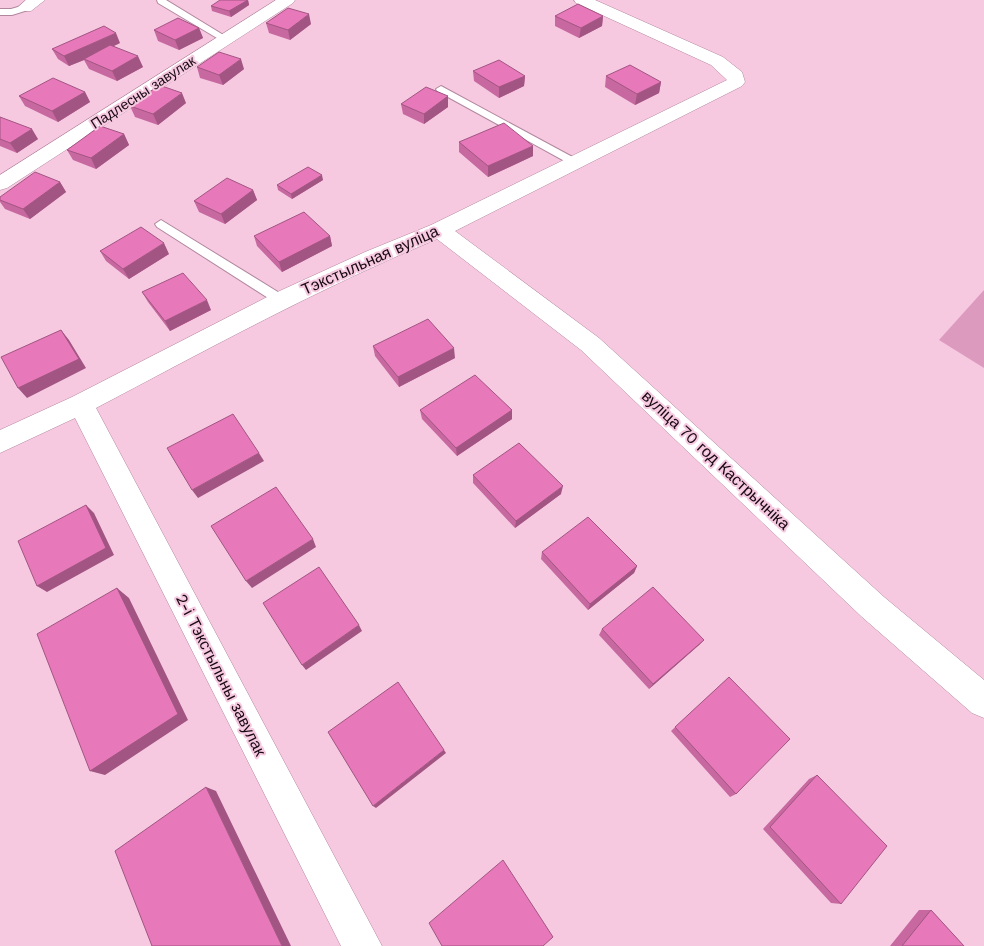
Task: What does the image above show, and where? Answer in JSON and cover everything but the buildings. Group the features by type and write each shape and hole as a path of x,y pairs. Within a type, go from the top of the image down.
{"street":[{"name":"Падлесны завулак","path":"0,184 287,0"},
{"name":"Тэкстыльная вуліца","path":"0,442 81,404 281,300 373,257 439,230 736,82 736,76 717,61 582,0"},
{"name":"вуліца 70 год Кастрычніка","path":"439,230 590,344 873,607 984,701"},
{"name":"2-і Тэкстыльны завулак","path":"81,404 362,946"}],"lane":[{"path":"161,1 226,39"},
{"path":"0,12 12,12 31,4"},
{"path":"442,89 574,162"},
{"path":"160,224 281,300"}],"shaded area":[{"path":"984,290 984,368 939,340"}]}
